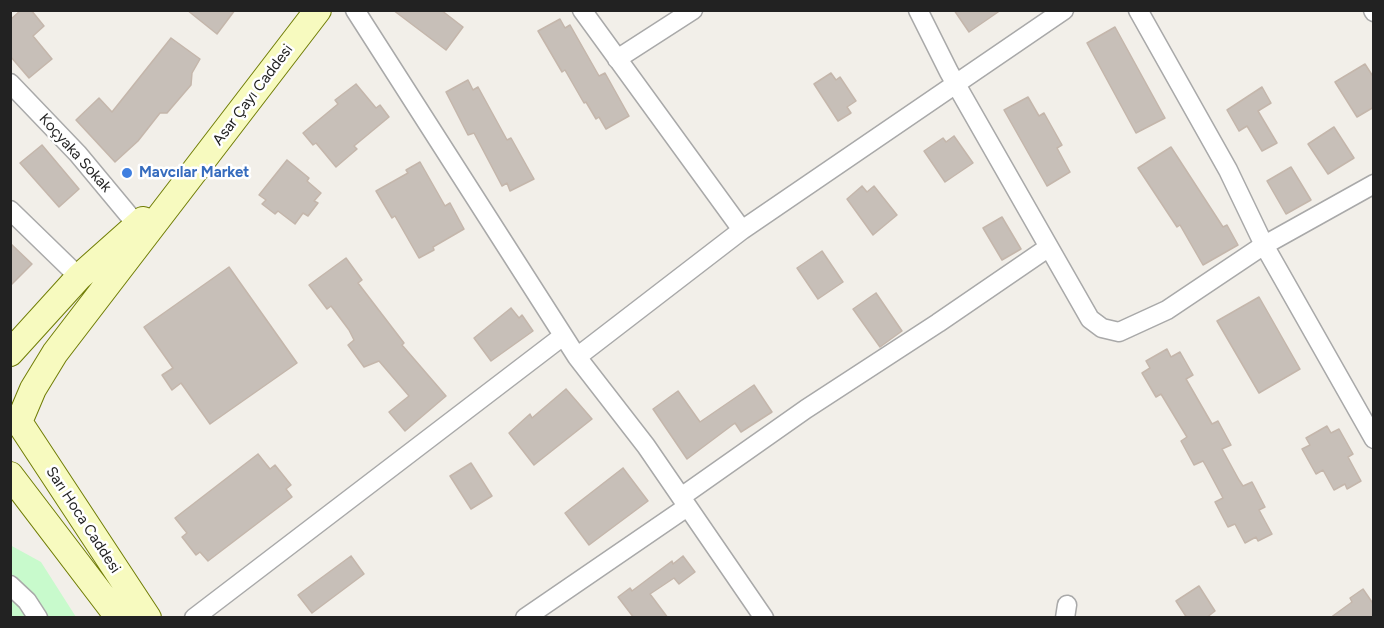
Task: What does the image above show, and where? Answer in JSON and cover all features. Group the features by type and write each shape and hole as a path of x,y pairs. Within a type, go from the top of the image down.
{"street":[{"name":"Asar Çayı Caddesi","path":"188,179 318,10"},
{"path":"355,10 577,357 646,446 764,618"},
{"path":"582,10 742,231"},
{"path":"617,59 693,10"},
{"path":"918,10 957,86 1090,319 1102,328 1119,332 1167,310 1264,245 1374,184"},
{"path":"577,357 742,231 845,159 957,86 1064,10"},
{"path":"1138,10 1228,170 1264,245 1374,439"},
{"name":"Koçyaka Sokak","path":"10,82 78,153 137,225"},
{"path":"10,353 79,277 188,179"},
{"path":"13,420 55,353 188,179"},
{"path":"10,210 79,277"},
{"path":"525,618 684,502 806,409 1049,247"},
{"path":"194,618 563,336"},
{"name":"Sarı Hoca Caddesi","path":"13,420 148,618"},
{"name":"Sarı Hoca Caddesi","path":"10,475 119,618"},
{"path":"10,585 27,601 38,618"}],"green space":[{"path":"10,545 41,562 76,617 11,617"}],"building":[{"path":"21,10 31,10 44,26 33,36 52,59 29,78 10,56 10,20"},
{"path":"187,10 235,10 217,34"},
{"path":"393,10 441,10 463,27 446,50"},
{"path":"954,10 1001,10 969,32"},
{"path":"560,19 565,28 570,25 599,76 605,73 629,116 606,129 599,117 596,119 586,102 584,103 565,70 562,72 538,31"},
{"path":"1115,27 1165,118 1136,133 1087,43"},
{"path":"171,38 200,59 192,73 191,85 167,113 160,113 138,141 115,162 76,120 99,98 112,112"},
{"path":"1365,64 1374,78 1374,107 1357,117 1335,82"},
{"path":"831,73 836,80 840,77 856,101 847,107 851,113 838,121 814,84"},
{"path":"468,80 473,90 478,87 507,140 511,138 534,179 510,191 507,183 502,186 474,133 468,135 446,92"},
{"path":"356,84 376,108 380,105 389,117 354,146 357,149 336,167 316,143 313,145 303,133 338,104 335,100"},
{"path":"1262,87 1271,103 1258,111 1277,143 1262,151 1247,126 1239,131 1227,110"},
{"path":"1028,97 1039,116 1044,113 1062,145 1057,148 1070,172 1047,186 1004,110"},
{"path":"1334,127 1354,158 1328,174 1308,144"},
{"path":"954,136 973,163 945,182 924,151 943,138 946,142"},
{"path":"42,145 79,189 59,207 20,163"},
{"path":"1171,147 1223,227 1227,225 1238,245 1203,265 1180,225 1177,227 1138,168"},
{"path":"287,160 309,178 307,181 321,193 314,201 318,203 308,216 303,213 295,224 278,211 275,214 262,204 266,200 259,195"},
{"path":"420,162 445,206 450,203 464,229 419,258 395,216 392,218 376,191 408,173 406,170"},
{"path":"1291,167 1311,200 1286,214 1267,181"},
{"path":"862,186 867,192 874,186 897,215 873,235 847,199"},
{"path":"1002,217 1021,249 1002,260 983,228"},
{"path":"10,243 32,264 10,286"},
{"path":"822,251 843,282 818,299 797,268"},
{"path":"346,258 362,280 358,283 404,343 402,345 446,396 405,431 389,412 409,396 379,361 364,367 348,345 354,340 349,330 331,306 327,309 309,285"},
{"path":"229,267 297,363 210,424 181,383 172,390 162,375 173,368 144,327"},
{"path":"876,293 902,331 880,347 853,309"},
{"path":"1259,297 1300,369 1259,393 1217,321"},
{"path":"511,308 519,318 522,315 533,331 491,361 474,338"},
{"path":"1167,349 1171,357 1180,352 1193,375 1186,379 1212,424 1218,421 1231,445 1222,449 1239,480 1243,486 1252,482 1265,507 1259,510 1272,534 1258,541 1256,537 1245,543 1235,524 1228,527 1215,502 1223,498 1207,468 1203,461 1194,465 1181,441 1187,437 1161,394 1156,397 1142,373 1150,368 1146,361"},
{"path":"754,385 772,412 741,432 735,423 687,459 653,409 678,391 700,422"},
{"path":"566,389 592,419 534,465 509,433 530,414 532,418"},
{"path":"1327,426 1331,433 1339,429 1353,454 1348,457 1361,481 1347,489 1345,484 1334,490 1323,470 1316,474 1302,449 1310,445 1306,438"},
{"path":"258,454 270,469 275,465 291,485 286,489 292,497 208,561 200,552 196,555 182,537 187,533 175,518"},
{"path":"471,463 492,496 471,509 450,476"},
{"path":"623,468 648,501 589,545 565,513"},
{"path":"351,556 364,574 312,613 298,595"},
{"path":"683,556 695,572 679,584 674,578 650,594 668,618 634,618 618,597 630,588 632,591 672,561 673,564"},
{"path":"1199,586 1215,611 1206,618 1187,618 1176,601"},
{"path":"1363,589 1374,605 1374,618 1330,618 1352,602 1350,598"}],"place":[{"name":"Mavcılar Market","path":"127,173"}]}
